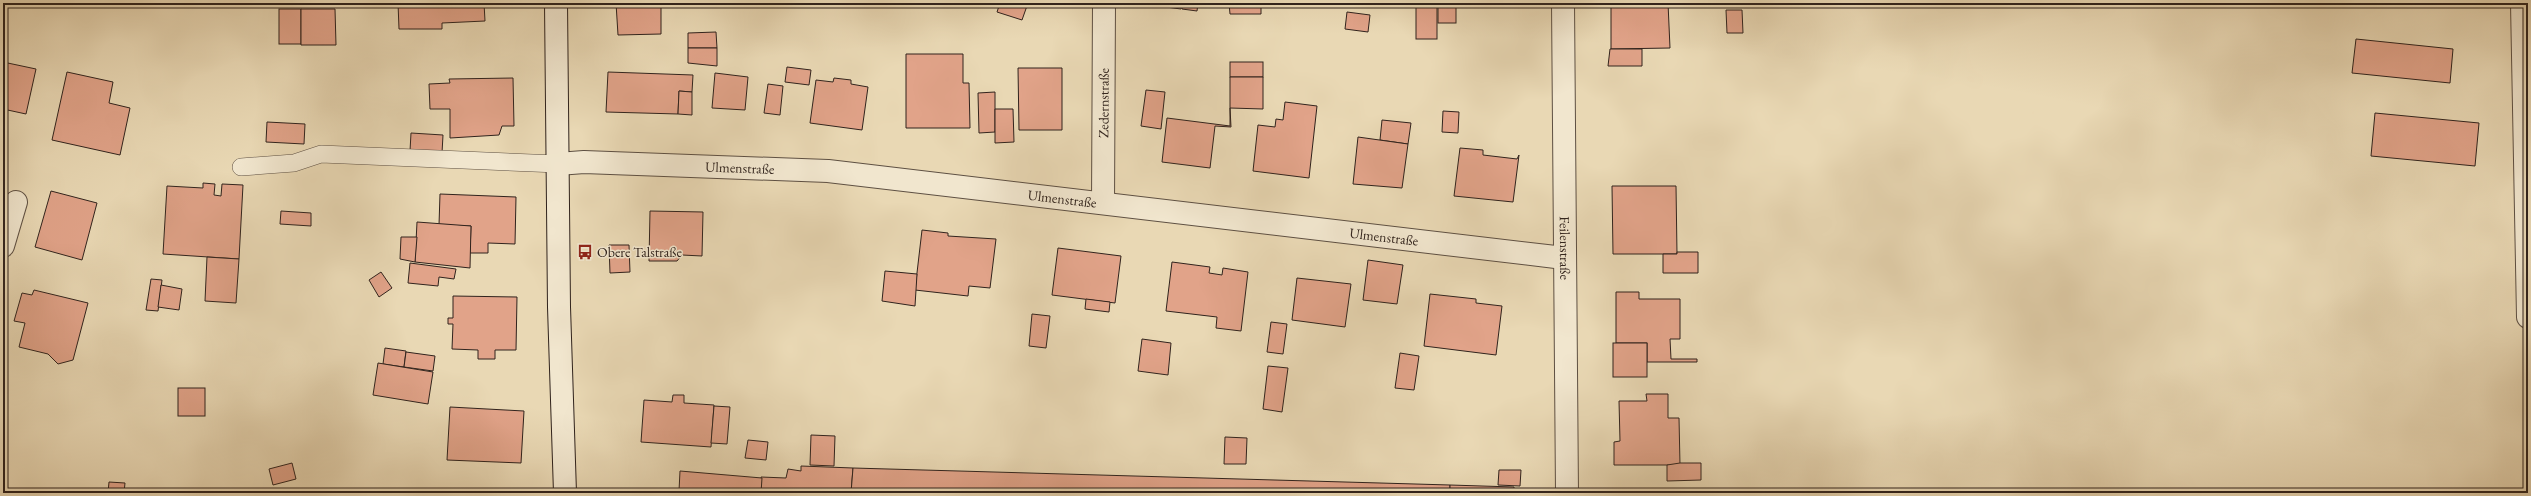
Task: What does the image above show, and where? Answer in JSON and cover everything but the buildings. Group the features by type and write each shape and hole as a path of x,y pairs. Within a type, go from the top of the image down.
{"street":[{"path":"556,3 559,307 565,493"},
{"name":"Zedernstraße","path":"1103,204 1104,3"},
{"name":"Feilenstraße","path":"1563,3 1567,493"},
{"path":"2522,3 2528,317"},
{"name":"Ulmenstraße","path":"558,164 584,162 828,171 1564,258"},
{"path":"3,246 16,202"}],"lane":[{"path":"241,167 294,163 321,154 558,164"}],"place":[{"name":"Obere Talstraße","path":"585,252"}]}
